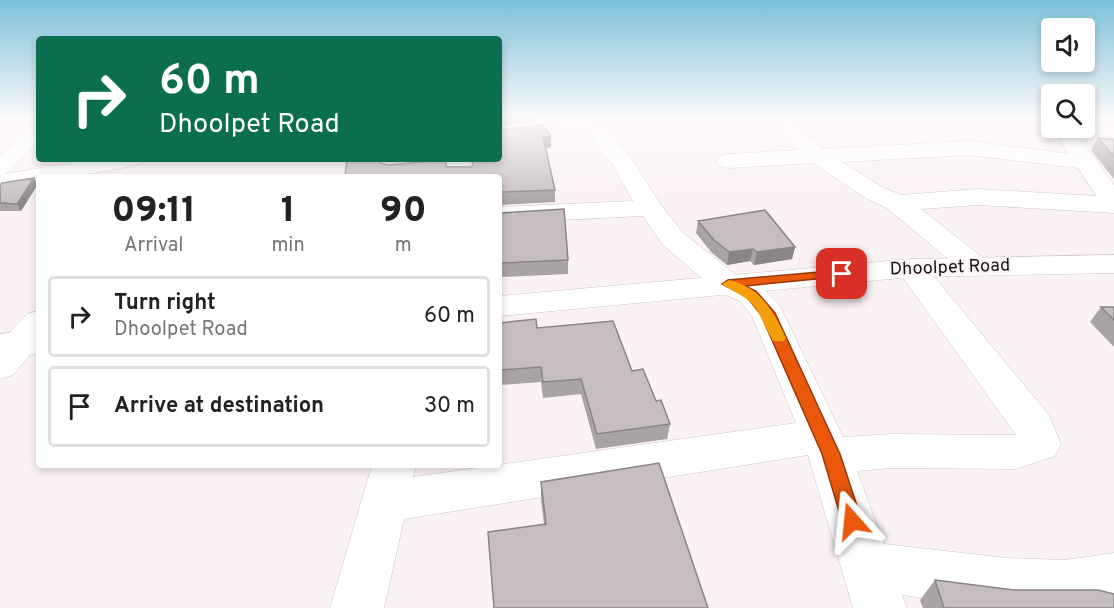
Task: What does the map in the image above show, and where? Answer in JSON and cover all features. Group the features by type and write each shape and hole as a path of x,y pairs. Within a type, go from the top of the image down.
{"street":[{"path":"0,168 21,147"},
{"path":"610,147 673,239 728,284 752,294 768,313 826,445 873,587 1007,584 1065,586 1114,578"},
{"path":"808,147 817,156 873,192 897,203 976,267"},
{"path":"1076,147 1114,204"},
{"path":"728,161 969,148 1086,162"},
{"path":"973,181 1005,152"},
{"path":"47,174 117,162"},
{"path":"0,182 36,176"},
{"path":"897,203 973,181 1114,204"},
{"path":"502,214 650,208"},
{"name":"Dhoolpet Road","path":"502,306 911,268 1114,264"},
{"path":"357,608 388,483 826,445 893,451 1016,452 1040,444 1034,426 911,268"}],"building":[{"path":"502,147 545,147 555,190 502,192 502,174 345,174 347,162 379,162 388,165 445,162 447,167 471,167 472,162 502,162"},
{"path":"1106,147 1114,147 1114,157"},
{"path":"34,178 17,204 0,203 2,183"},
{"path":"564,209 568,260 502,263 502,213"},
{"path":"765,210 795,247 757,252 753,249 729,252 714,240 698,221"},
{"path":"1101,307 1114,307 1114,320"},
{"path":"536,319 537,328 613,321 632,371 643,369 656,401 661,400 670,424 597,434 581,379 543,382 541,367 502,370 502,323"},
{"path":"659,463 708,608 494,608 488,532 546,524 541,482"},
{"path":"935,580 1014,590 1098,590 1114,594 1114,608 944,608"}],"slow traffic":[{"path":"729,284 752,294 768,313 779,338"}],"route":[{"path":"842,274 728,284 752,294 768,313 831,454 852,521"}]}
